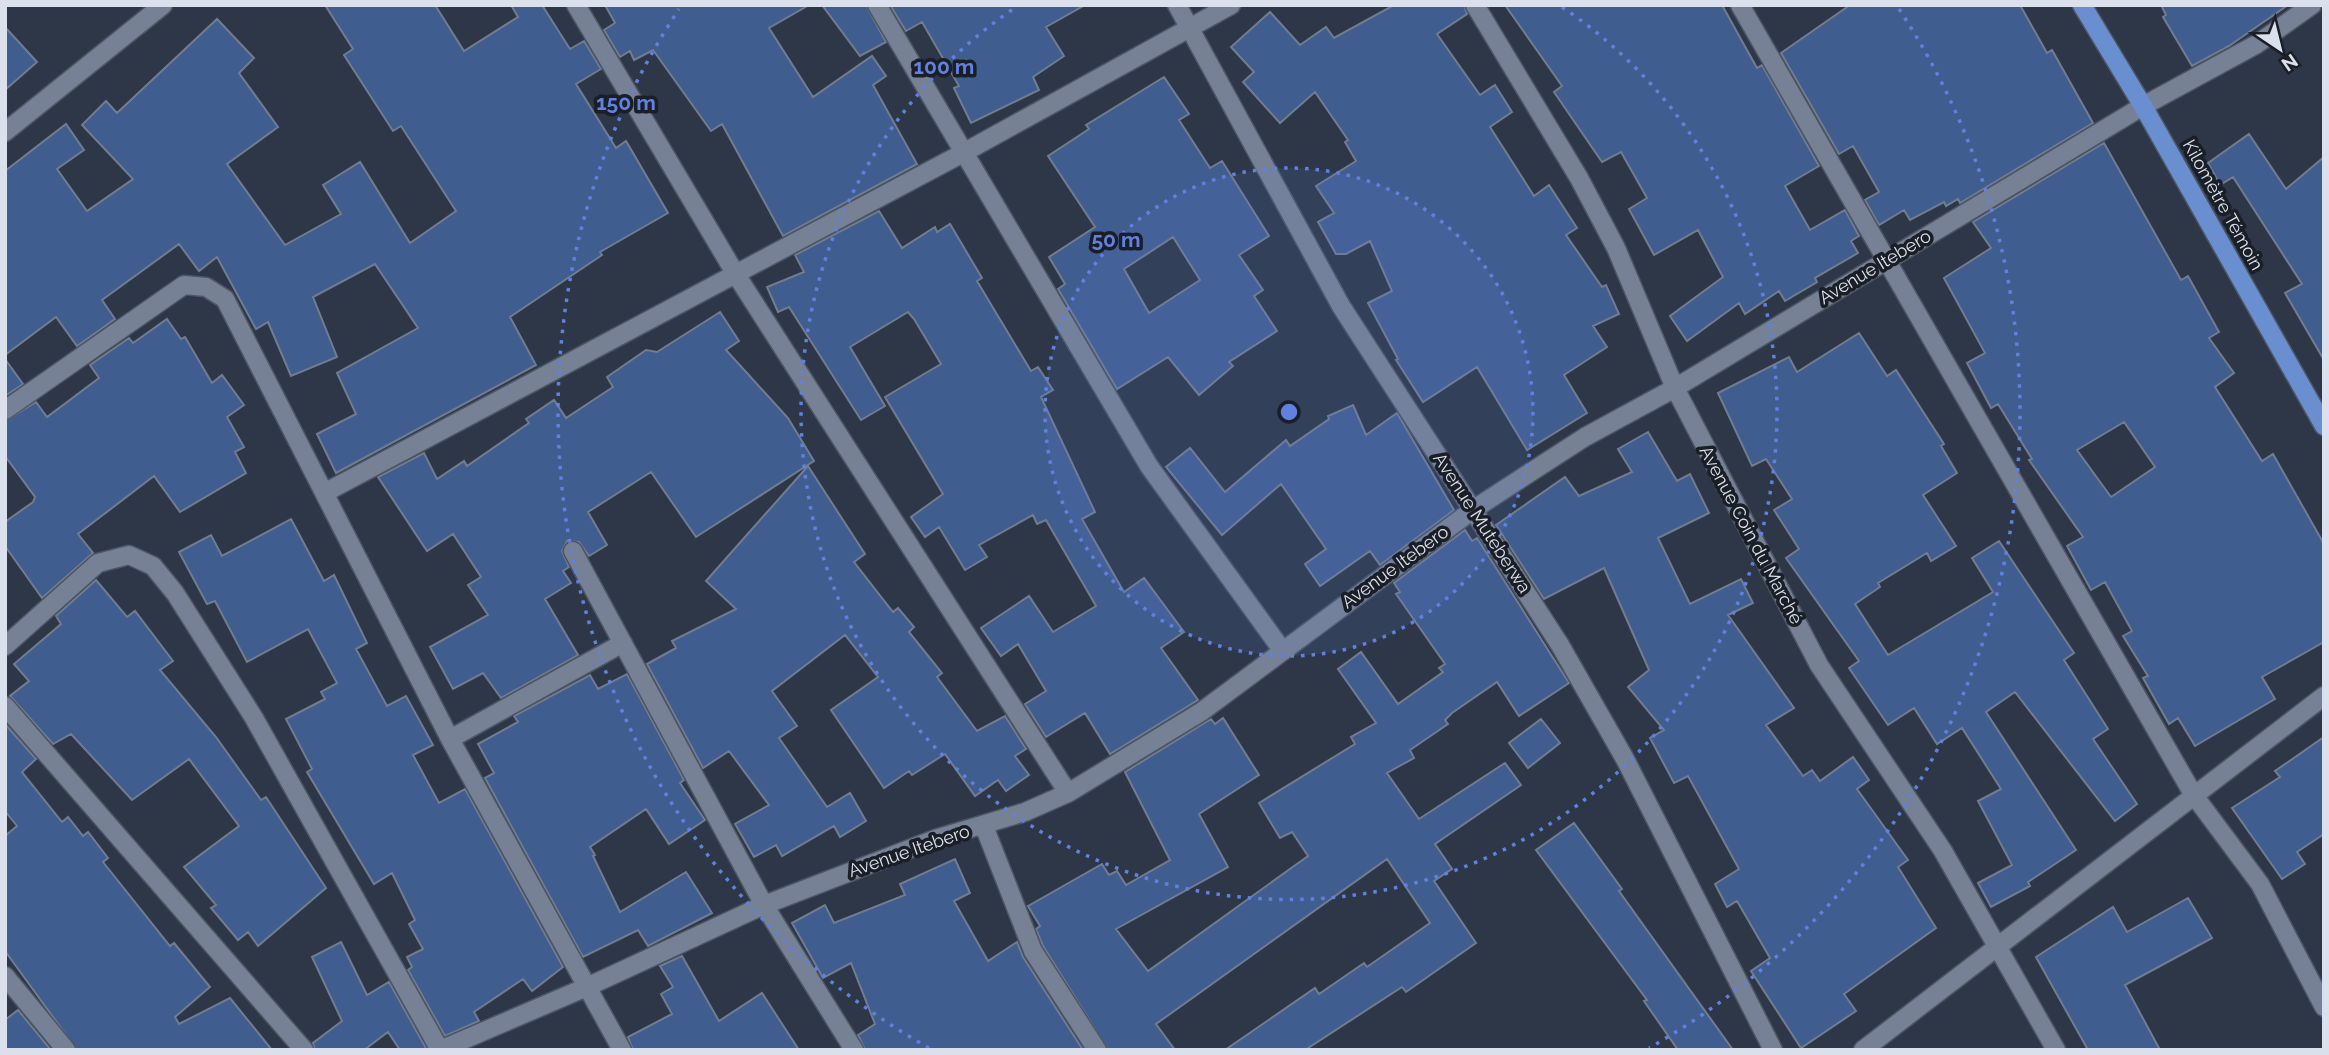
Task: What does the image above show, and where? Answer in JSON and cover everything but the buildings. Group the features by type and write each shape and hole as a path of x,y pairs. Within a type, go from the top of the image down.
{"main road":[{"name":"Kilomètre Témoin","path":"2082,5 2143,106 2324,426"}],"street":[{"path":"5,132 163,5"},
{"path":"576,5 735,273 1068,793"},
{"path":"877,5 1149,466 1282,650"},
{"name":"Avenue Muteberwa","path":"1177,5 1341,306 1560,645 1625,759 1773,1050"},
{"path":"326,492 963,153 1231,5"},
{"name":"Avenue Coin du Marché","path":"1475,5 1579,178 1616,248 1675,388 1819,665 1943,850 2056,1050"},
{"path":"1740,5 2193,794 2260,884 2324,1007"},
{"name":"Avenue Itebero","path":"440,1050 589,986 764,905 938,838 984,826 1068,793 1201,712 1474,509 1585,437 1675,388 2143,106 2256,44 2312,5"},
{"path":"5,410 184,285 206,287 225,299 450,739 622,1050"},
{"path":"573,551 764,905 854,1050"},
{"path":"5,646 98,563 129,555 153,566 175,593 254,718 440,1050"},
{"path":"450,739 623,643"},
{"path":"1863,1050 2324,696"},
{"path":"5,706 304,1050"},
{"path":"984,826 1033,951 1097,1050"},
{"path":"5,976 66,1050"}]}
